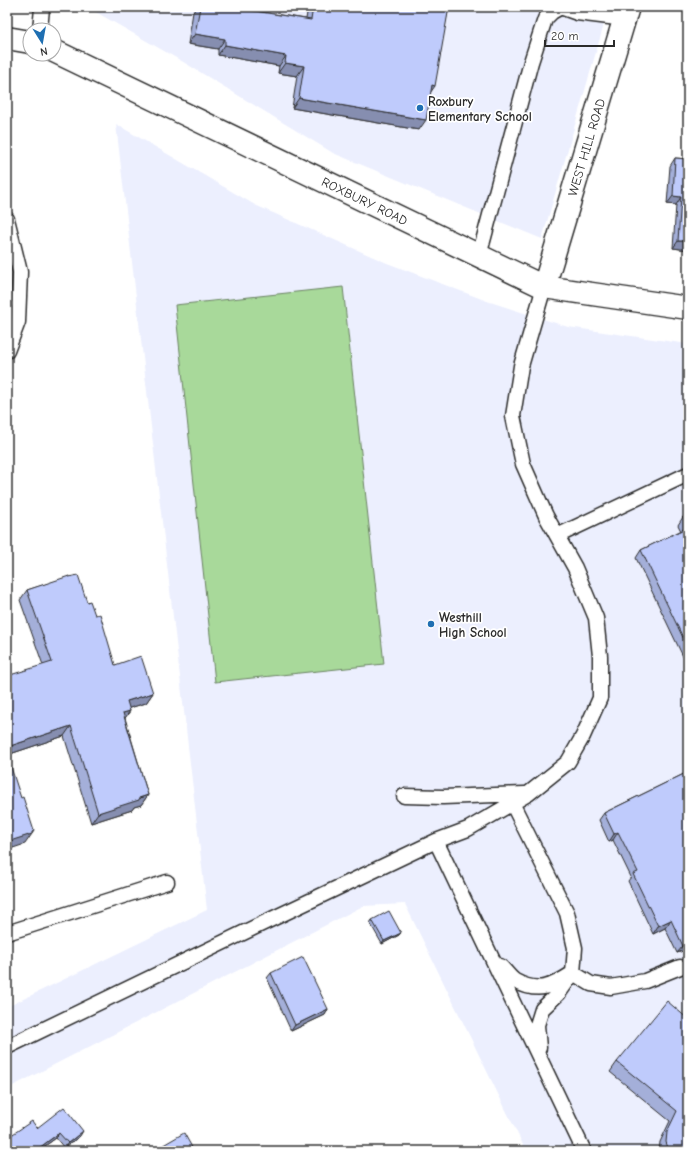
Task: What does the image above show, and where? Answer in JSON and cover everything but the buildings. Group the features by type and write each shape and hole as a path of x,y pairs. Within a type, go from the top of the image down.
{"street":[{"name":"WEST HILL ROAD","path":"544,287 627,13"},
{"path":"7,38 22,41"},
{"name":"ROXBURY ROAD","path":"62,55 544,287 688,308"}],"lane":[{"path":"41,22 42,7"},
{"path":"479,256 531,62 545,19 552,12 561,7 577,13 627,13"},
{"path":"7,219 20,272 18,322 7,351"},
{"path":"7,1047 436,841 468,829 528,794 568,762 583,736 600,698 600,656 596,618 575,568 546,516 523,464 513,416 521,366 544,287"},
{"path":"556,536 688,474"},
{"path":"404,796 443,797 528,794"},
{"path":"512,803 567,913 575,948 573,973 559,993 542,1009 537,1025 540,1059"},
{"path":"436,841 584,1151"},
{"path":"7,933 167,882"},
{"path":"492,957 515,981 537,989 557,984 573,973"},
{"path":"573,973 591,984 611,987 646,981 680,967"}],"shaded area":[{"name":"Roxbury Elementary School","path":"87,7 609,7 542,239 333,153 185,63"},
{"name":"Westhill High School","path":"116,124 255,205 387,263 487,301 568,327 688,344 688,1151 526,1151 405,904 363,906 7,1089 7,1007 207,910"}],"green space":[{"path":"343,287 384,664 215,682 175,305"}],"place":[{"name":"Roxbury Elementary School","path":"420,108"},
{"name":"Westhill High School","path":"431,624"}]}
